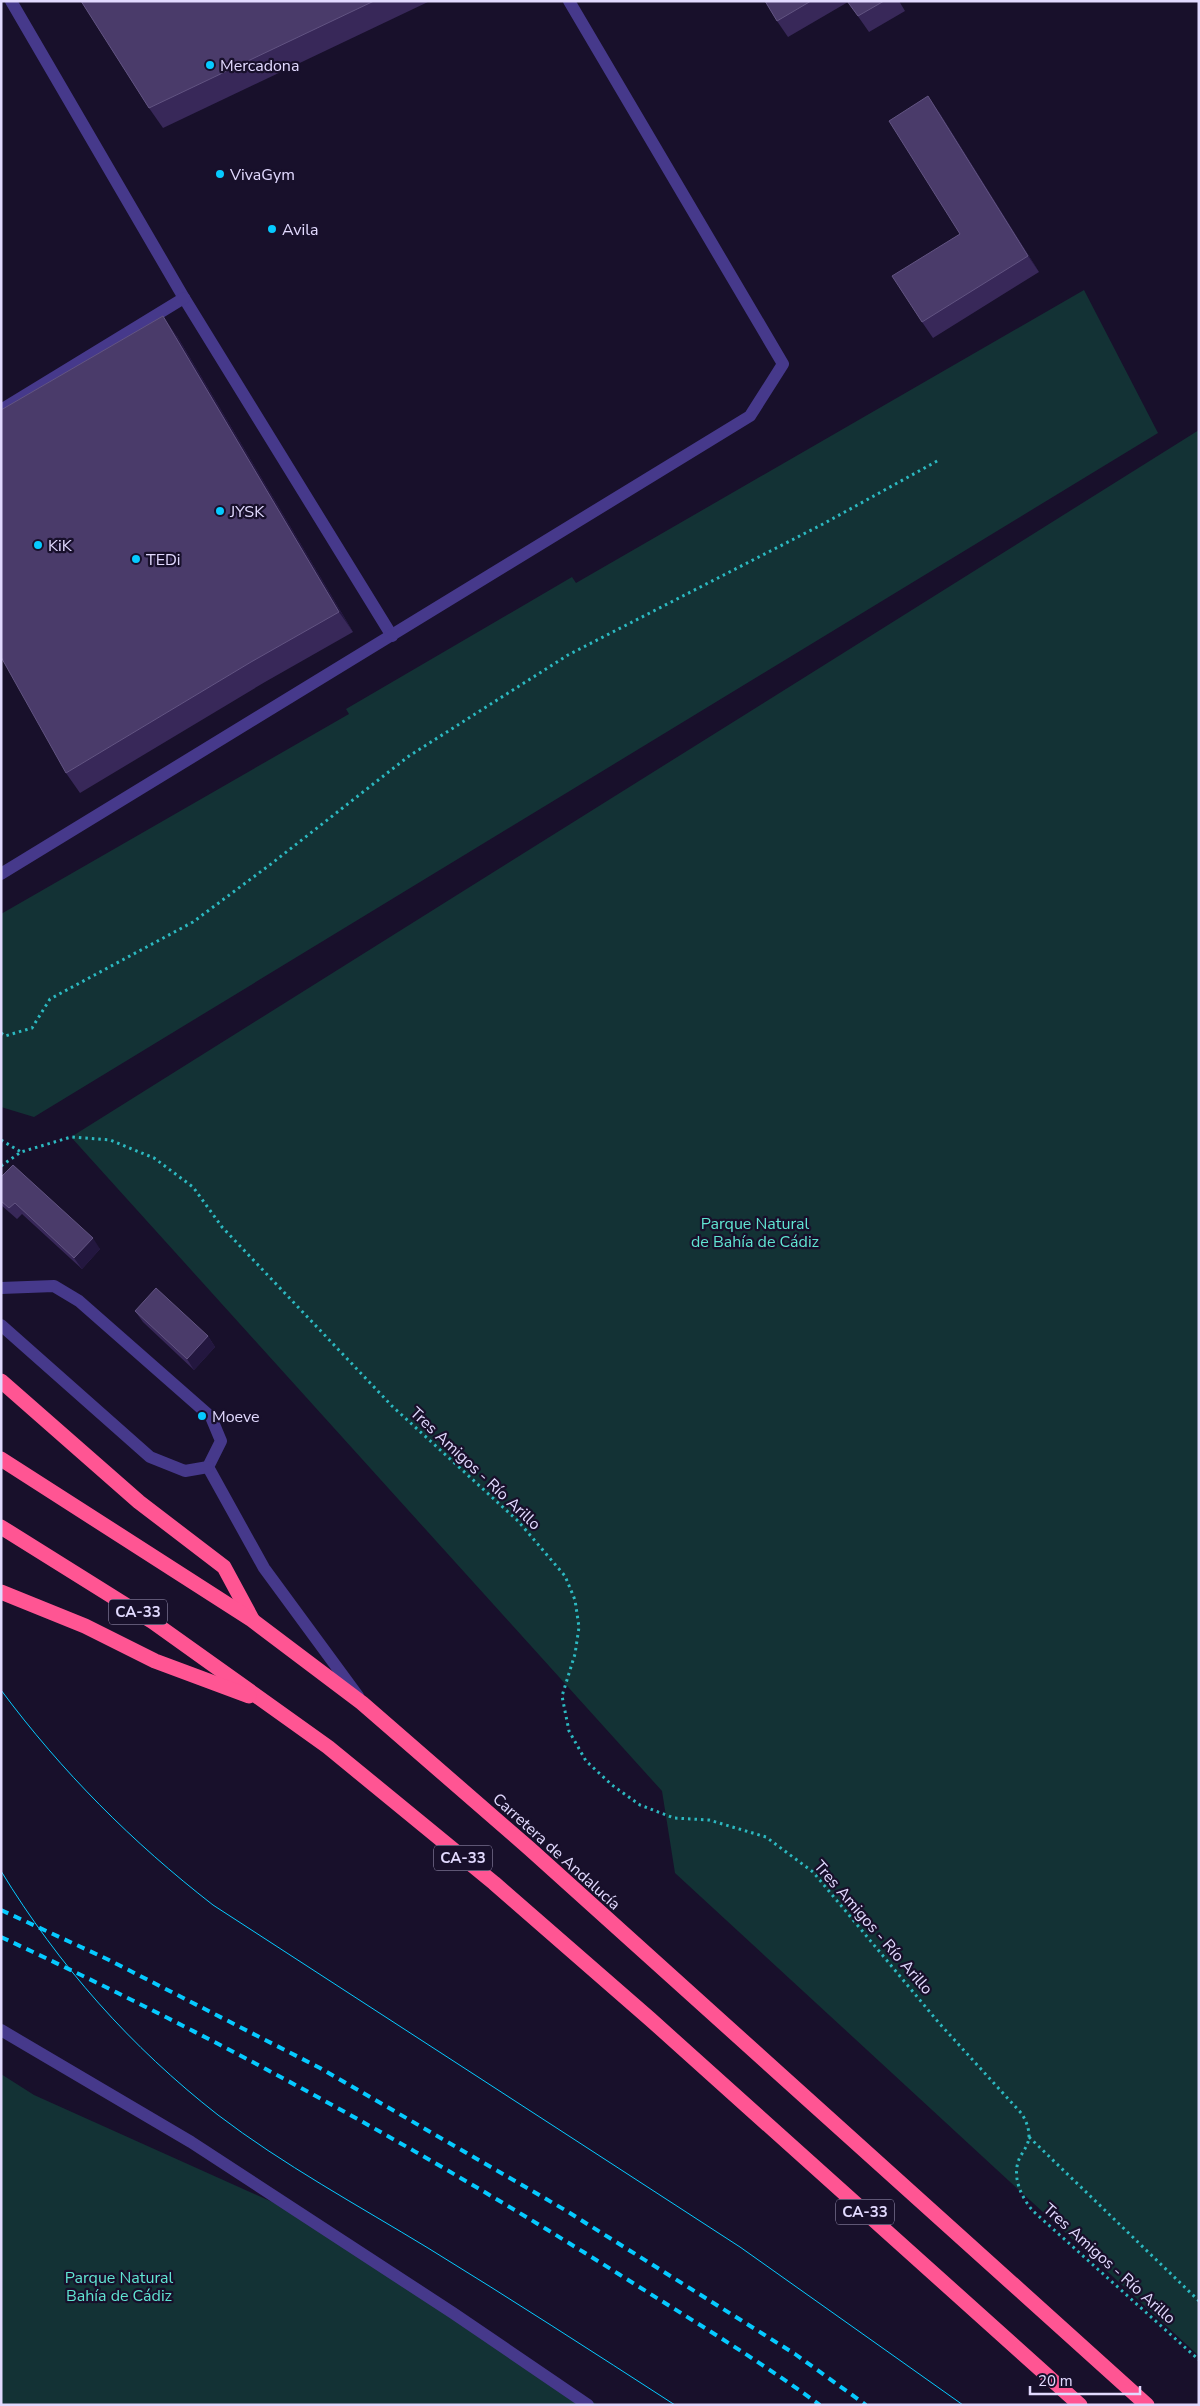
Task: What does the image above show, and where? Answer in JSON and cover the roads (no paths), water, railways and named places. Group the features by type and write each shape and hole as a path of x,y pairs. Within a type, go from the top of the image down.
{"highway":[{"path":"1,1381 139,1502 224,1568 252,1620"},
{"name":"CA-33","path":"1,1459 252,1620"},
{"name":"CA-33","path":"1,1527 153,1622 328,1747 494,1883 650,2019 1080,2405"},
{"path":"1,1592 85,1626 155,1661 270,1704"},
{"name":"Carretera de Andalucía","path":"252,1620 362,1702 530,1849 1147,2405"}],"lane":[{"path":"11,1 184,298 392,636"},
{"path":"1,874 750,416 783,364 568,1"},
{"path":"1,410 184,298"},
{"path":"1,1288 54,1286 79,1302 210,1417 221,1441 208,1467"},
{"path":"1,1326 150,1457 185,1471 208,1467"},
{"path":"208,1467 264,1568 362,1702"},
{"path":"1,2030 200,2147 588,2405"}],"tram line":[{"path":"1,1690 48,1749 100,1805 154,1856 213,1905 740,2247 963,2405"},
{"path":"1,1871 47,1940 99,2003 156,2062 218,2115 294,2168 459,2267 675,2405"}],"railway":[{"path":"1,1910 109,1960 320,2068 565,2210 795,2354 866,2405"},
{"path":"1,1937 240,2055 396,2141 473,2185 625,2278 748,2355 820,2405"}],"place":[{"name":"Mercadona","path":"210,65"},
{"name":"VivaGym","path":"220,174"},
{"name":"Avila","path":"272,229"},
{"name":"JYSK","path":"220,511"},
{"name":"KiK","path":"38,545"},
{"name":"TEDi","path":"136,559"},
{"name":"Moeve","path":"202,1416"}],"park label":[{"name":"Parque Natural de Bahía de Cádiz","path":"755,1232"},
{"name":"Parque Natural Bahía de Cádiz","path":"119,2286"}]}
